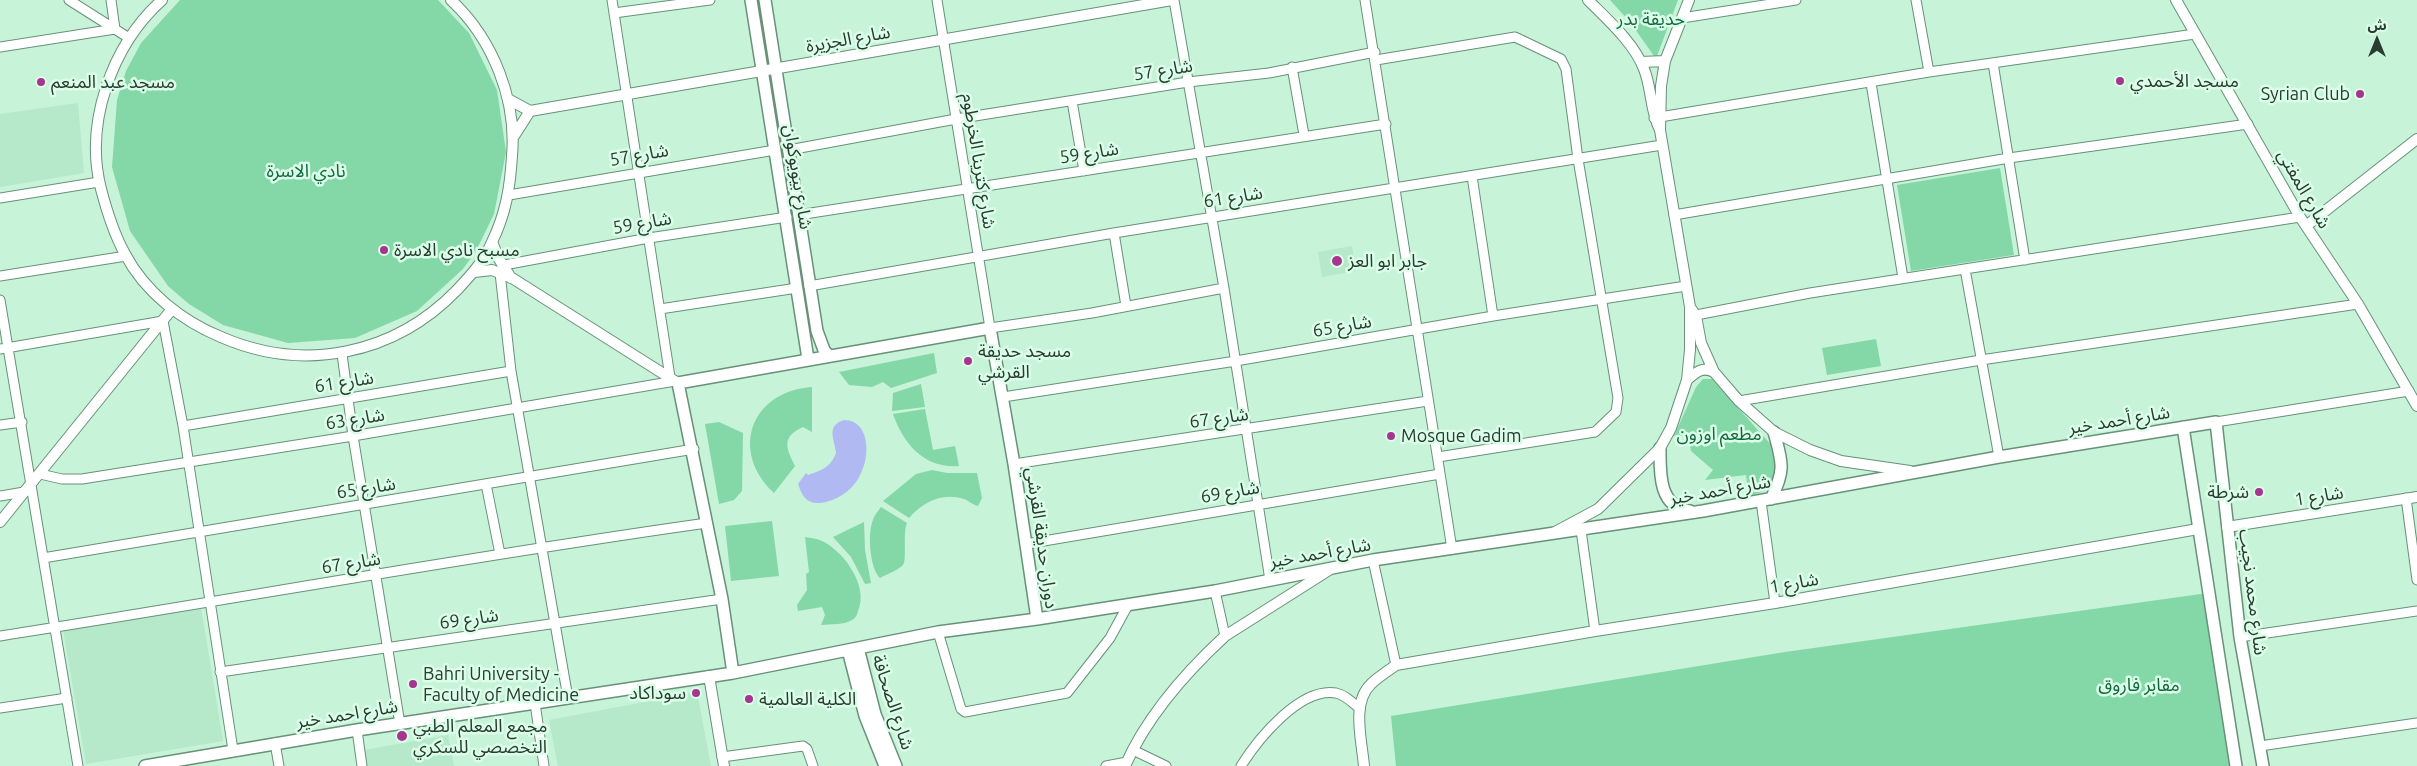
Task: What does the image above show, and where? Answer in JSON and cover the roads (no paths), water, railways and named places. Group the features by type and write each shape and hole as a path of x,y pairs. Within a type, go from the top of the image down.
{"main road":[{"name":"شارع بيويوكوان","path":"751,0 775,150 809,286 816,331 822,346 830,356"},
{"name":"شارع بيويوكوان","path":"765,0 777,68 788,150 797,288 808,359"},
{"path":"733,673 722,599 694,449 675,380 830,356 990,328"},
{"name":"دوران حديقة القرشي","path":"733,673 938,632 1037,619 1014,464 990,328"},
{"name":"شارع أحمد خير","path":"1037,619 1215,591 1373,560 1547,536 1703,511 1999,457 2216,422"},
{"name":"شارع محمد نجيب","path":"2216,422 2240,637 2263,766"},
{"path":"2183,428 2236,766"},
{"path":"1766,500 1781,479 1782,467 1774,432"},
{"path":"1660,448 1660,480 1669,499 1679,508 1703,511"},
{"name":"شارع الصحافة","path":"853,649 865,716 885,766"},
{"name":"شارع الصحافة","path":"853,649 875,714 896,766"},
{"name":"شارع احمد خير","path":"145,766 180,763 233,750 276,743 733,673"}],"street":[{"path":"69,0 129,38"},
{"path":"110,0 114,29"},
{"path":"162,0 149,12 129,38 106,87 99,118 97,150 99,182 109,220 126,256 146,284 172,309 200,328 245,348 293,356 342,354 392,338 437,310 474,272 492,242 509,195 514,136 508,99 496,64 478,32 454,1"},
{"path":"612,0 660,309 675,380"},
{"path":"614,14 710,0"},
{"name":"شارع كترينا الخرطوم","path":"937,0 990,328"},
{"path":"1173,0 1224,288 1270,580"},
{"name":"شارع الجزيرة","path":"530,112 1173,0"},
{"path":"1365,0 1376,56 1394,188 1452,549"},
{"path":"1588,0 1618,30 1641,62 1649,84 1658,117 1691,313 1714,372 1739,401 1774,432 1810,450 1841,461 1924,472"},
{"path":"1658,117 1665,61 1689,0"},
{"path":"1682,18 1796,0"},
{"path":"1916,0 1929,72"},
{"name":"شارع المفتي","path":"2176,0 2300,217 2358,304 2417,406"},
{"path":"0,47 114,29"},
{"path":"1658,117 1871,84 1929,72 2195,34"},
{"name":"شارع 57","path":"788,150 956,119 1188,82 1268,73 1292,67 1508,38 1522,39 1561,59 1564,63 1578,159"},
{"path":"1641,62 1665,61"},
{"path":"1993,63 2010,158 2024,260"},
{"path":"1292,67 1304,135"},
{"path":"1871,84 1903,278"},
{"path":"508,99 530,112 514,136"},
{"path":"1072,101 1084,171"},
{"name":"شارع 59","path":"502,269 650,238 1200,153 1304,135 1386,124"},
{"path":"1674,215 2010,158 2248,124"},
{"path":"2306,226 2417,139"},
{"name":"شارع 61","path":"809,286 979,258 1114,233 1662,145"},
{"name":"شارع 57","path":"509,195 775,150"},
{"path":"1438,457 1591,433 1598,430 1616,412 1619,404 1578,159"},
{"path":"1472,176 1493,316"},
{"path":"0,198 99,182"},
{"path":"1691,313 1903,278 2300,217"},
{"path":"1114,233 1126,306"},
{"path":"492,242 502,269 511,371 531,477 568,698"},
{"path":"0,276 126,256"},
{"path":"474,272 502,269 512,278 675,380"},
{"path":"1965,269 1999,457"},
{"name":"شارع 65","path":"1003,397 1236,361 1493,316 1686,286"},
{"path":"660,309 797,288"},
{"path":"990,328 1224,288"},
{"path":"0,300 4,348 22,422 27,488 43,558 78,766"},
{"path":"1739,401 1981,360 2358,304"},
{"path":"0,522 172,309"},
{"path":"1547,536 1598,509 1660,448 1671,428 1687,380 1691,313"},
{"path":"4,348 163,321"},
{"path":"163,321 183,426 233,750"},
{"path":"342,354 353,436 389,647 400,724"},
{"path":"1687,380 1702,369 1714,372"},
{"name":"شارع 61","path":"183,426 511,371"},
{"name":"شارع 63","path":"40,474 62,479 82,479 353,436 675,380"},
{"name":"شارع أحمد خير","path":"2216,422 2409,391"},
{"name":"شارع 67","path":"1014,464 1428,401"},
{"path":"0,425 22,422"},
{"name":"شارع 65","path":"43,558 694,449"},
{"name":"شارع 69","path":"1026,544 1257,503 1440,474"},
{"path":"486,484 500,554"},
{"path":"0,496 27,488"},
{"path":"2412,497 2417,580"},
{"name":"شارع 1","path":"2227,527 2412,497"},
{"path":"1766,500 1775,603"},
{"name":"شارع 67","path":"0,636 209,601 377,576 542,546 707,523"},
{"name":"شارع 1","path":"1396,665 1595,630 1775,603 2198,529"},
{"path":"1581,530 1595,630"},
{"path":"1364,766 1359,708 1362,696 1371,684 1396,665 1373,560"},
{"path":"1106,766 1126,764 1133,750 1172,692 1225,636 1332,568"},
{"path":"1215,591 1225,636"},
{"name":"شارع 69","path":"220,672 722,599"},
{"path":"938,632 961,709 965,712 1067,693 1110,638 1128,605"},
{"path":"2240,637 2417,611"},
{"path":"709,676 723,762 803,746 807,749 813,766"},
{"path":"1242,766 1272,727 1296,706 1313,697 1330,692 1339,693 1359,708"},
{"path":"0,708 67,698"},
{"path":"534,703 544,766"},
{"path":"2260,746 2417,723"},
{"path":"357,730 362,766"},
{"path":"276,743 279,766"},
{"path":"1133,750 1166,766"}],"water":[{"path":"844,420 853,422 863,432 866,440 864,466 855,483 842,495 826,502 811,502 802,494 798,484 806,473 808,475 817,472 831,462 836,453 832,434 833,430 838,423"}],"place":[{"name":"مسجد الأحمدي","path":"2120,81"},
{"name":"مسجد عبد المنعم","path":"41,82"},
{"name":"Syrian Club","path":"2360,94"},
{"name":"مسبح نادي الاسرة","path":"384,250"},
{"name":"جابر ابو العز","path":"1337,261"},
{"name":"مسجد حديقة القرشي","path":"968,361"},
{"name":"Mosque Gadim","path":"1391,436"},
{"name":"شرطة","path":"2259,492"},
{"name":"Bahri University - Faculty of Medicine","path":"413,684"},
{"name":"سوداكاد","path":"696,693"},
{"name":"الكلية العالمية","path":"749,699"},
{"name":"مجمع المعلم الطبي التخصصي للسكري","path":"402,736"}],"park label":[{"name":"حديقة بدر","path":"1651,19"},
{"name":"نادي الاسرة","path":"306,171"},
{"name":"مطعم اوزون","path":"1719,434"},
{"name":"مقابر فاروق","path":"2139,685"}]}
